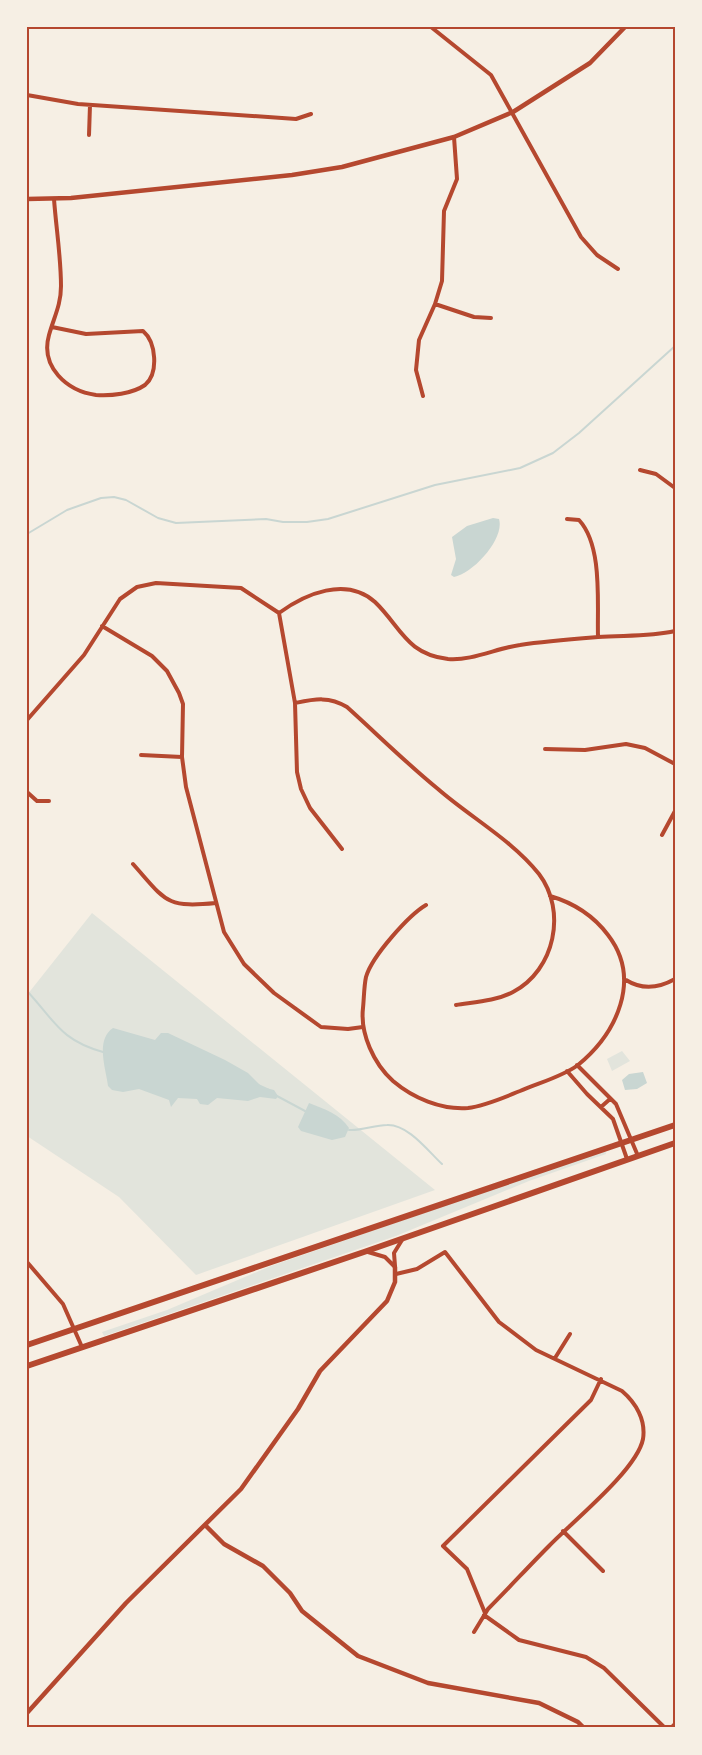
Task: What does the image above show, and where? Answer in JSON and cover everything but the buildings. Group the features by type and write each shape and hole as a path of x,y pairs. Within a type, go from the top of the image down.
{"highway":[{"path":"27,1345 675,1125"},
{"path":"27,1366 364,1252 675,1143"}],"street":[{"path":"431,27 490,75 513,112 581,237 597,255 618,269"},
{"path":"27,199 54,199 292,175 342,167 453,137 513,112 590,63 625,27"},
{"path":"27,95 53,101 90,105 296,119 312,114"},
{"path":"89,135 90,105"},
{"path":"423,396 416,370 418,340 435,304 442,281 441,228 444,211 457,179 453,137"},
{"path":"52,327 86,334 143,331 150,339 155,367 153,376 139,388 105,396 81,392 60,379 49,359 48,344 52,327 60,306 61,285 54,199"},
{"path":"435,304 474,317 491,318"},
{"path":"640,470 656,474 675,488"},
{"path":"567,519 579,520 586,528 594,548 598,637"},
{"path":"27,720 84,655 120,599 137,587 156,583 241,588 279,613 295,703 297,772 301,789 310,808 342,849"},
{"path":"279,613 306,597 324,590 359,592 373,600 405,641 434,656 450,659 520,645 598,637 646,636 675,631"},
{"path":"102,626 152,656 174,683 183,704 182,757 186,787 224,932 244,964 274,993 321,1027 348,1029 363,1027"},
{"path":"295,703 319,698 336,700 346,707 438,789 513,849 539,874 556,917 552,947 531,978 515,991 498,998 456,1005"},
{"path":"545,749 585,750 626,744 645,748 675,764"},
{"path":"141,755 182,757"},
{"path":"27,792 37,801 50,801"},
{"path":"662,835 675,812"},
{"path":"133,864 159,894 173,903 186,906 216,903"},
{"path":"426,905 394,935 374,960 366,976 363,1027 369,1045 385,1073 403,1089 433,1103 470,1108 567,1071 577,1065 593,1050 620,1011 626,980 624,964 615,944 600,924 581,908 549,896"},
{"path":"626,980 636,986 654,987 675,979"},
{"path":"577,1065 610,1099 624,1119 638,1156"},
{"path":"567,1071 613,1119 627,1159"},
{"path":"602,1107 610,1099"},
{"path":"27,1713 126,1603 241,1489 298,1409 320,1371 382,1307 393,1290 396,1274 395,1250 406,1237"},
{"path":"364,1252 379,1254 395,1267"},
{"path":"396,1274 417,1269 445,1252 499,1322 536,1350 601,1379 632,1400 640,1414 643,1441 625,1471 485,1614 474,1632"},
{"path":"27,1262 52,1288 75,1329 82,1347"},
{"path":"555,1358 570,1334"},
{"path":"601,1379 591,1400 443,1546 467,1569 485,1614 519,1640 586,1657 604,1668 665,1728"},
{"path":"205,1525 224,1544 263,1566 286,1588 303,1611 358,1656 428,1683 539,1703 578,1722 584,1728"},
{"path":"563,1532 603,1571"},
{"path":"671,1728 675,1724"}],"shaded area":[{"path":"493,518 499,519 500,527 493,545 470,569 454,577 451,575 456,559 452,537 467,526"},
{"path":"92,913 435,1190 196,1275 119,1197 27,1136 27,995"},
{"path":"113,1028 155,1040 161,1033 168,1033 248,1073 262,1087 274,1090 278,1096 276,1099 260,1097 248,1101 217,1098 208,1105 200,1104 197,1099 178,1098 171,1107 169,1100 139,1089 123,1092 112,1090 108,1086 103,1047 104,1040"},
{"path":"622,1051 630,1061 612,1071 607,1059"},
{"path":"643,1072 647,1083 637,1089 625,1090 622,1080 629,1074"},
{"path":"309,1103 341,1119 349,1128 345,1137 332,1140 301,1131 298,1127"},
{"path":"605,1150 606,1154 529,1181 396,1236 104,1336 102,1332 167,1310 271,1266"}],"waterway":[{"path":"27,534 67,510 101,498 114,497 126,500 158,518 176,523 266,519 307,522 328,519 435,485 520,468 553,453 579,433 675,346"},
{"path":"27,991 67,1035 77,1042 103,1052"},
{"path":"256,1084 269,1090"},
{"path":"277,1096 305,1111"},
{"path":"349,1130 382,1125 395,1126 410,1133 442,1164"}]}
